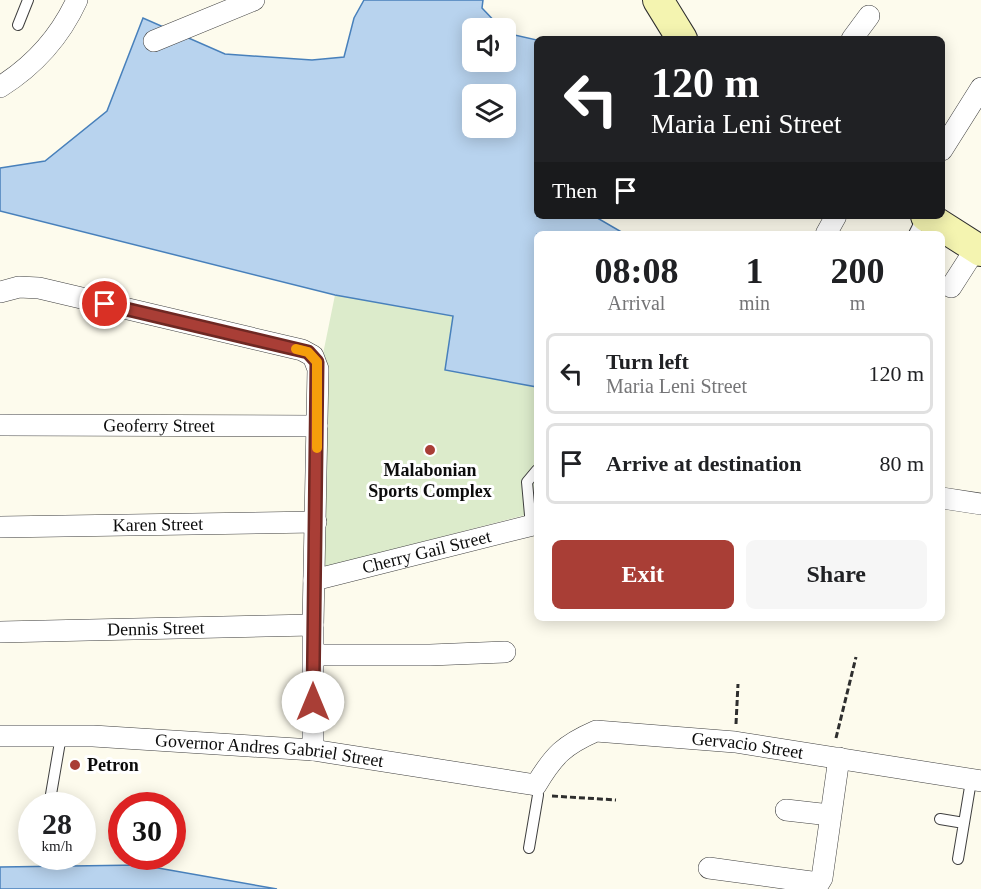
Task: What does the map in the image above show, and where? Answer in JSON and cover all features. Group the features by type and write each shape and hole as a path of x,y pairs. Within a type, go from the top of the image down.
{"main road":[{"path":"658,0 676,36"},
{"path":"929,219 978,250"}],"street":[{"path":"0,87 45,51 58,35 77,0"},
{"path":"154,41 254,0"},
{"path":"854,36 869,16"},
{"path":"945,145 981,88"},
{"path":"951,287 978,250"},
{"path":"0,292 19,287 39,288 308,352 317,362 313,750"},
{"name":"Geoferry Street","path":"0,425 317,426"},
{"path":"945,498 981,504"},
{"name":"Karen Street","path":"0,527 316,522"},
{"name":"Cherry Gail Street","path":"315,580 534,525"},
{"name":"Dennis Street","path":"0,632 313,625"},
{"path":"314,655 430,655 505,652"},
{"name":"Gervacio Street","path":"537,790 547,767 562,749 577,739 596,731 735,742 976,781"},
{"name":"Governor Andres Gabriel Street","path":"0,736 93,736 313,750 537,790"},
{"path":"709,868 819,883 822,878 835,758"},
{"path":"786,810 830,815"}],"lane":[{"path":"18,25 28,0"},
{"path":"534,474 527,482 534,525"},
{"path":"51,792 61,736"},
{"path":"958,860 964,823 976,781"},
{"path":"529,848 537,790"},
{"path":"940,819 964,823"}],"path":[{"path":"835,758 856,657"},
{"path":"735,742 738,684"},
{"path":"537,790 616,800"}],"green space":[{"name":"Malabonian Sports Complex","path":"335,295 453,316 445,370 534,386 534,513 321,568 323,354"}],"water":[{"path":"364,0 483,0 482,8 492,18 462,18 462,72 516,72 516,35 534,39 534,219 599,219 620,231 534,231 534,386 445,370 453,316 335,295 0,211 0,168 45,161 107,111 143,18 225,54 312,60 344,57 354,18"},
{"path":"108,865 108,870 169,870 277,889 0,889 0,867 18,867 18,870 96,870 96,866"}],"slow traffic":[{"path":"296,349 308,352 317,362 317,448"}],"place":[{"name":"Malabonian Sports Complex","path":"430,450"},
{"name":"Petron","path":"75,765"}],"route":[{"path":"105,304 308,352 317,362 313,702"}]}
